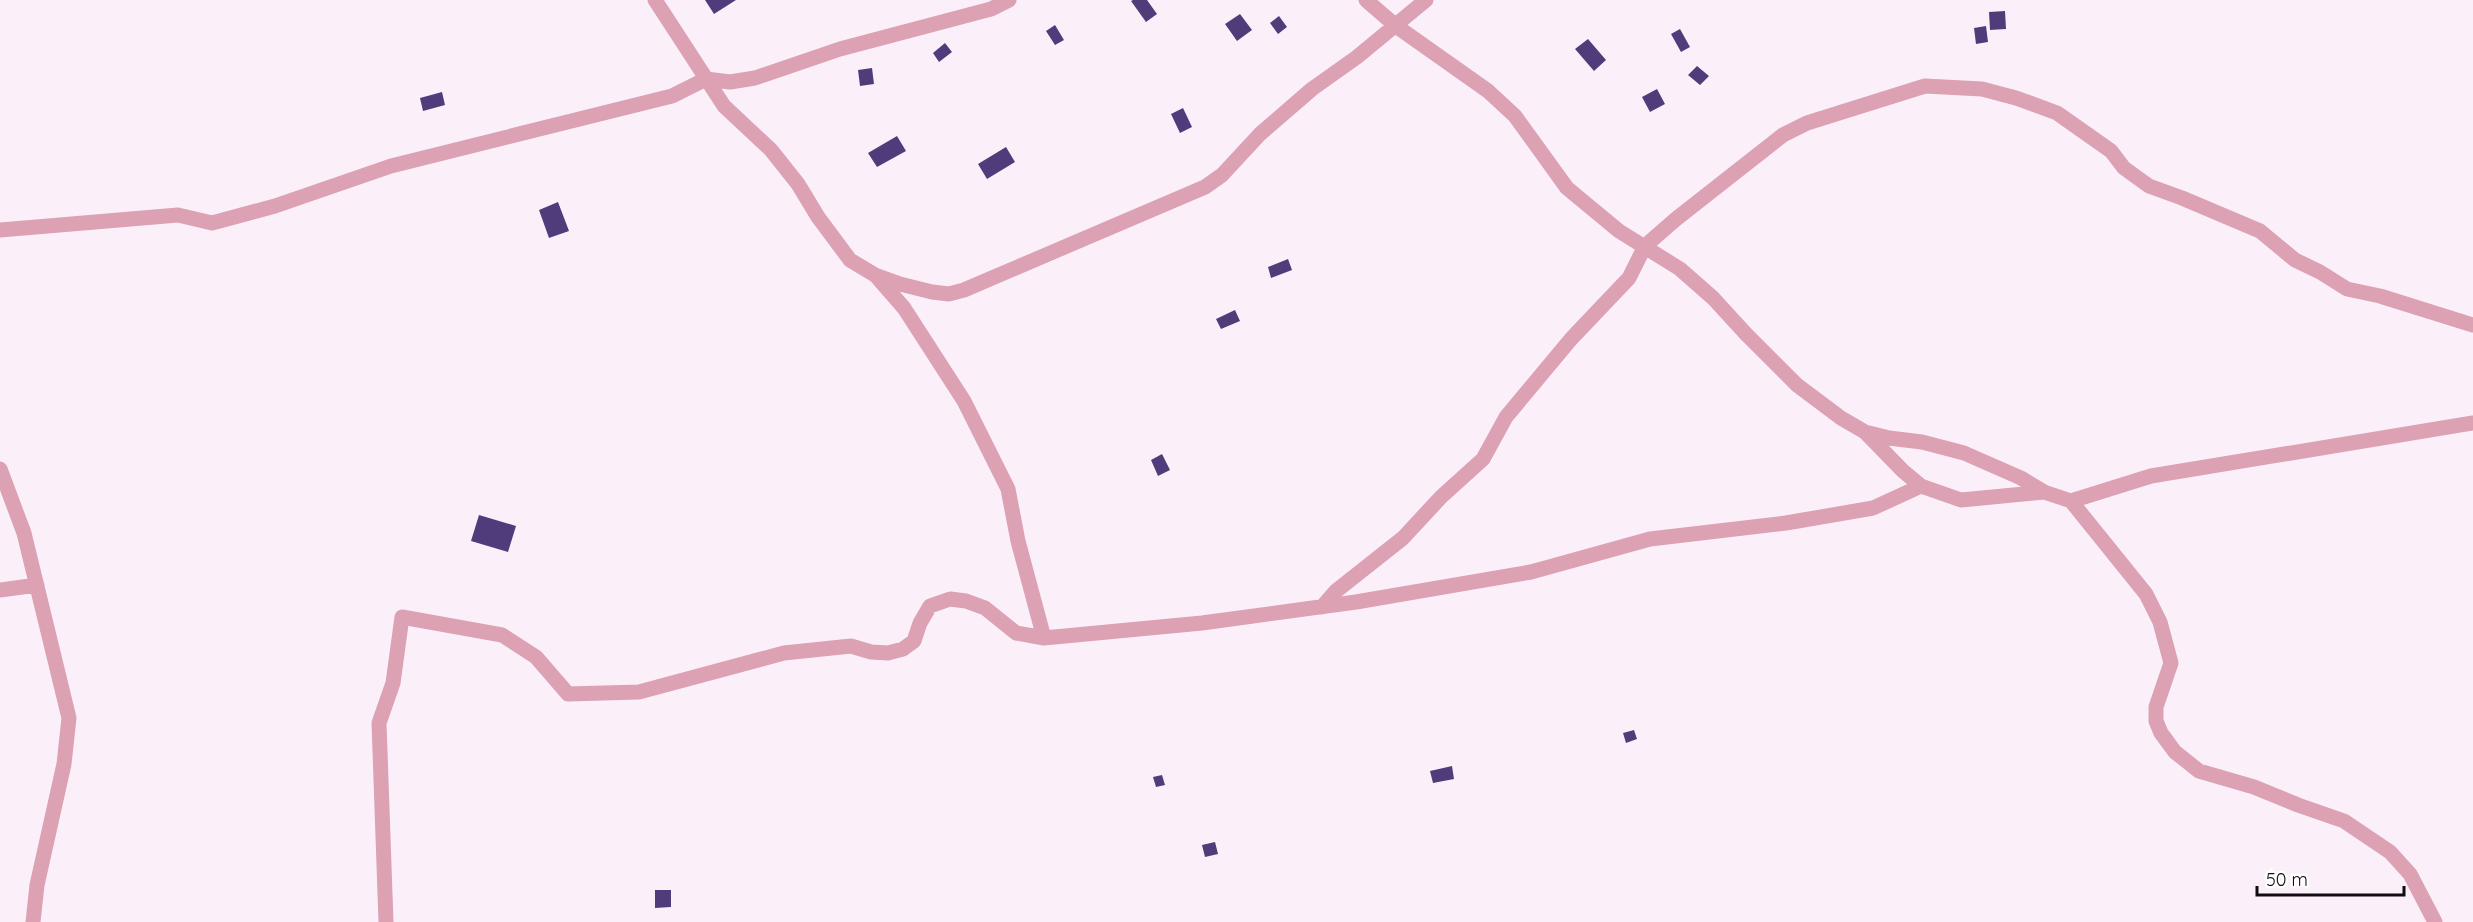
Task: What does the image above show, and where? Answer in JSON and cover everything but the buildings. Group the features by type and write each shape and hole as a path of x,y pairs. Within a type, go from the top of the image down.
{"street":[{"path":"655,0 724,106 771,150 798,184 818,217 850,260 875,275 932,292 950,294 1204,186 1222,176 1260,134 1312,89 1396,26 1426,0"},
{"path":"0,230 178,215 212,223 275,206 391,166 672,96 706,80 730,82 755,78 840,49 991,9 1009,0"},
{"path":"1366,0 1396,26 1488,91 1515,116 1567,188 1594,212 1680,268 1713,298 1797,385 1841,418 1865,432 1921,486 1961,500 2044,492"},
{"path":"1322,607 1336,591 1403,537 1441,497 1483,459 1506,417 1571,339 1629,278 1645,246 1684,211 1782,135 1807,123 1925,86 1982,89 2057,113 2111,151 2124,168 2149,186 2260,231 2295,260 2347,289 2391,299 2473,325"},
{"path":"875,275 904,308 964,401 1008,489 1018,541 1044,638"},
{"path":"2071,501 2151,476 2473,423"},
{"path":"1865,432 1922,442 1964,453 2021,477 2044,492 2071,501 2145,594 2160,622 2171,663 2156,707 2156,721 2161,733 2175,752 2199,771 2254,787 2298,806 2344,821 2390,852 2410,874 2435,922"},
{"path":"0,469 24,532 69,717 64,764 37,885 33,922"},
{"path":"386,922 379,723 393,683 402,616 502,635 536,657 568,694 639,692 784,652 851,646 871,652 888,653 903,649 914,640 920,623 930,606 950,598 985,608 1016,633 1044,638 1202,623 1322,607 1531,572 1650,539 1786,523 1873,508 1921,486"},
{"path":"0,590 37,585"}]}
